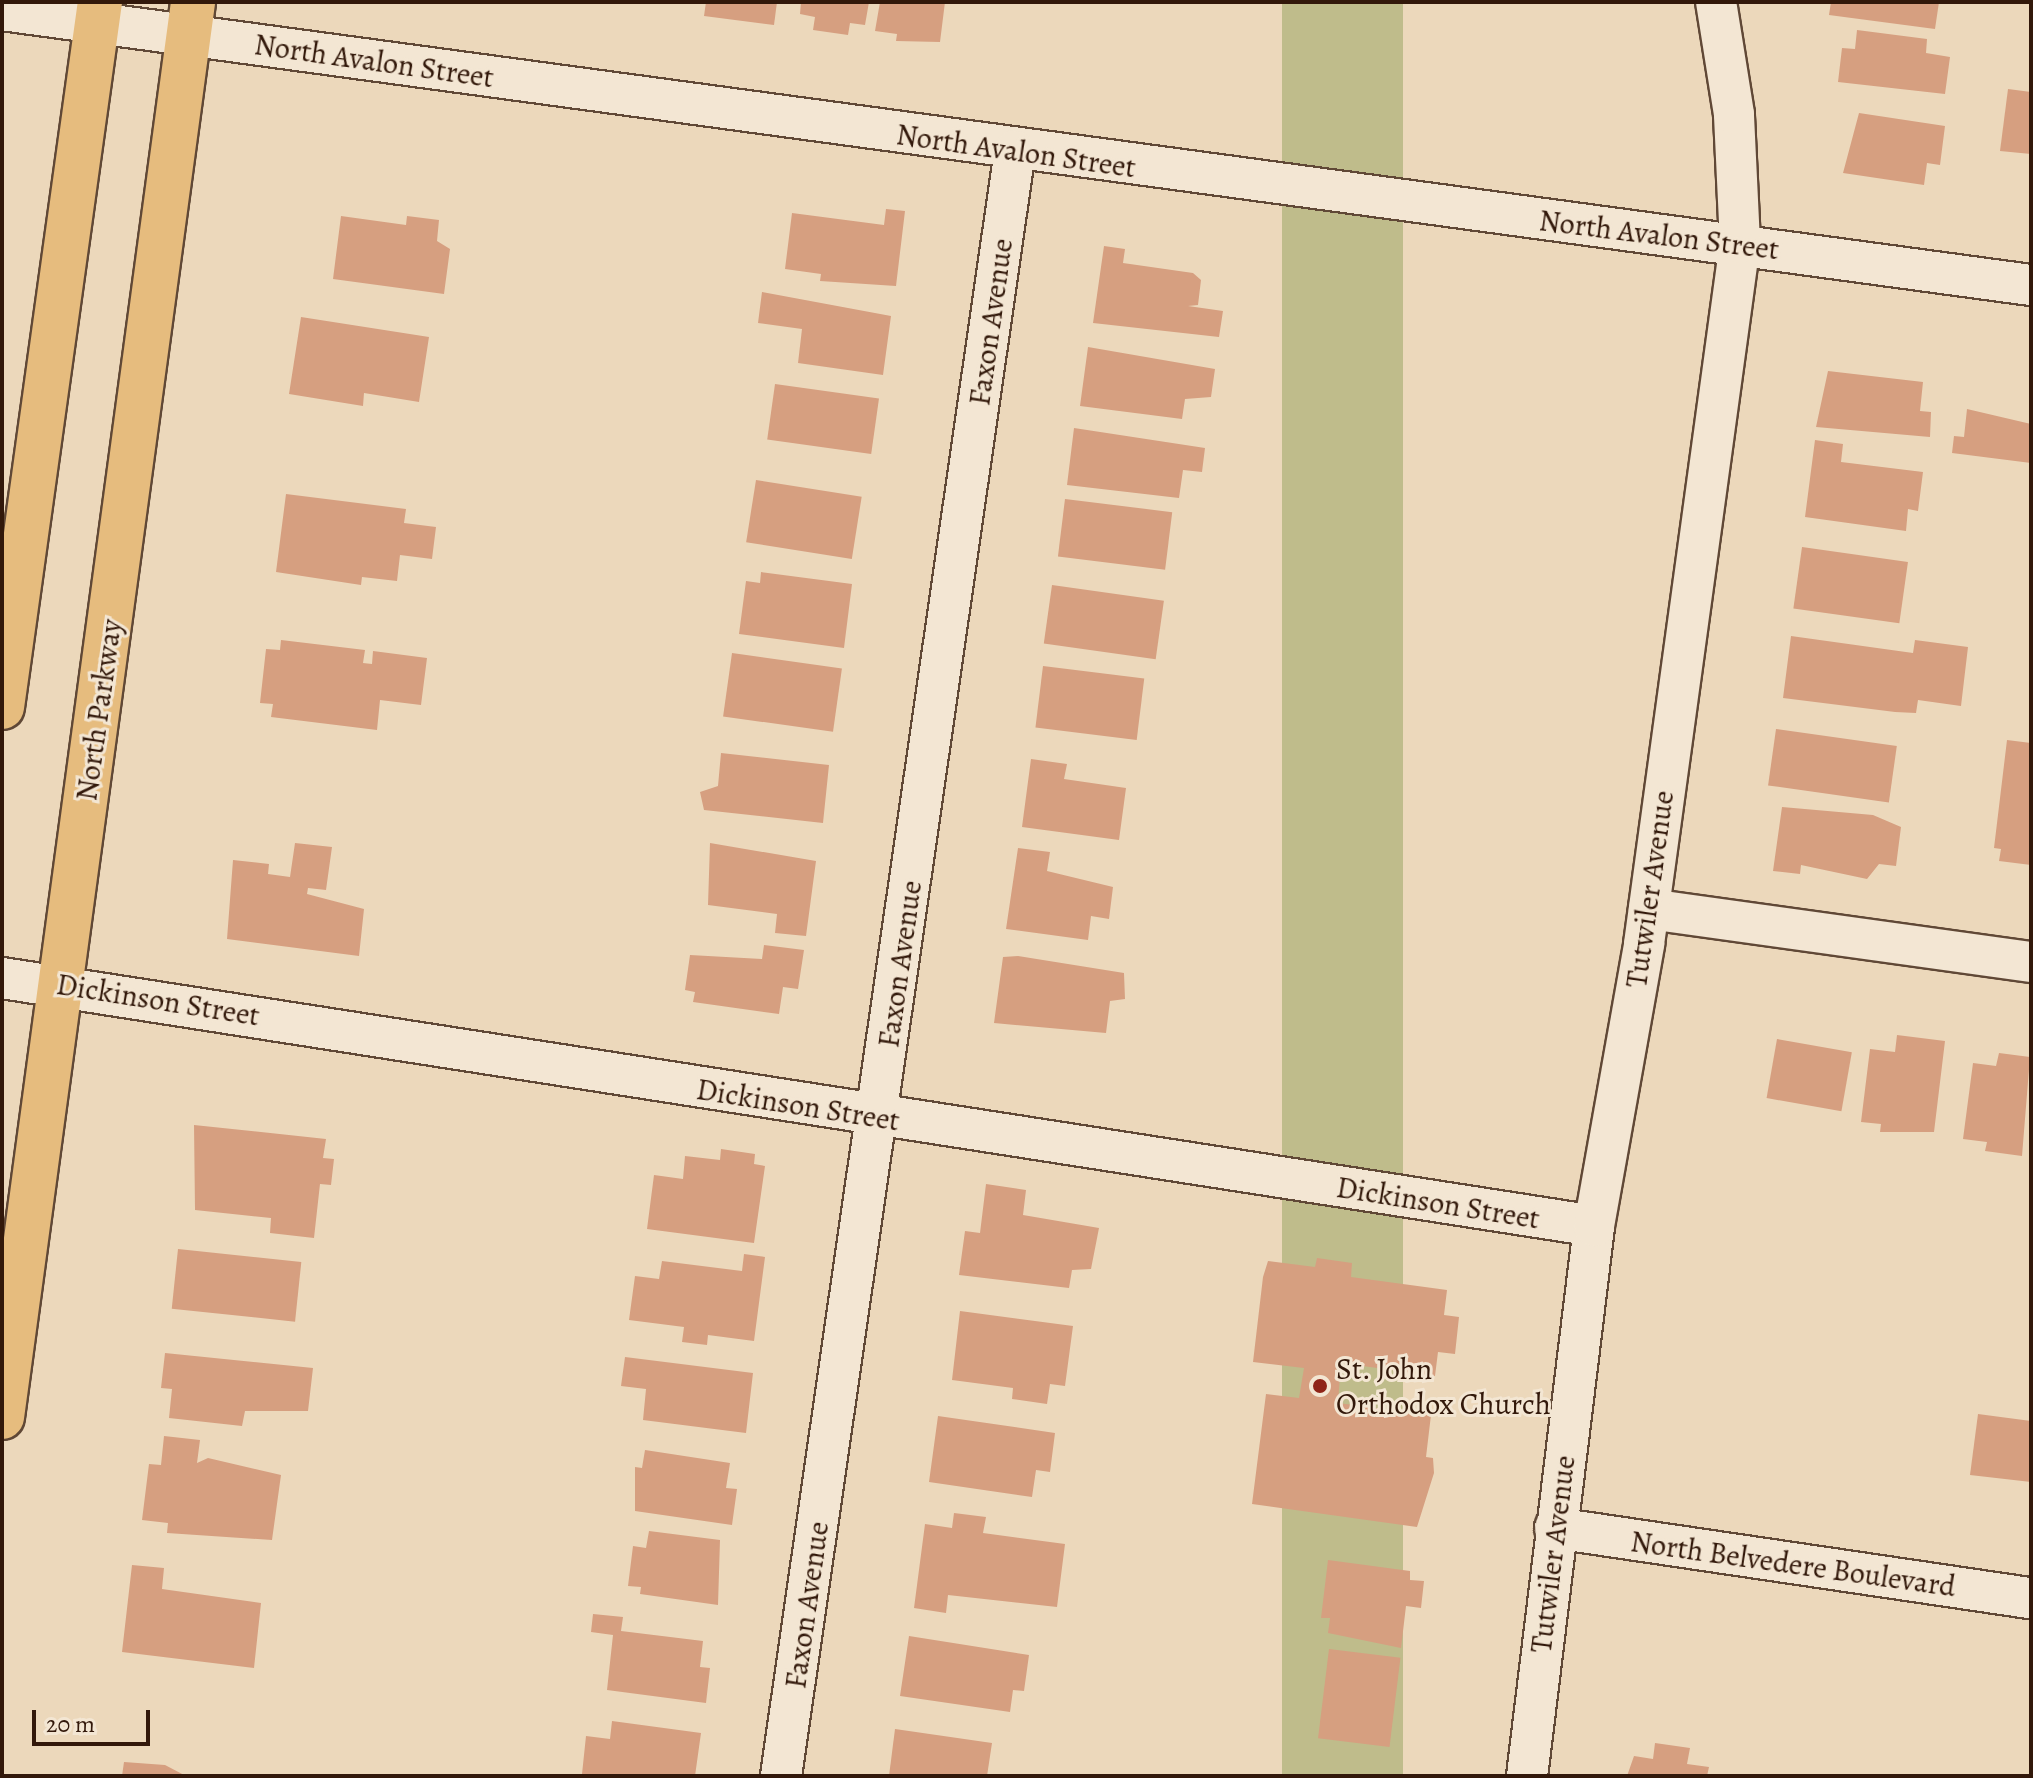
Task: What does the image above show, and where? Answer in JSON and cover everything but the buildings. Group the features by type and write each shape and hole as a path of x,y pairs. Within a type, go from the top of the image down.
{"main road":[{"path":"2,707 98,12"},
{"name":"North Parkway","path":"2,1417 63,984 191,18"}],"street":[{"name":"Tutwiler Avenue","path":"1527,1776 1594,1226 1649,909 1740,243 1734,114 1716,2"},
{"name":"North Avalon Street","path":"2,10 191,18 1015,151 1740,243 2031,285"},
{"name":"Faxon Avenue","path":"781,1776 1015,151"},
{"path":"1649,909 2031,962"},
{"name":"Dickinson Street","path":"2,978 63,984 878,1118 1594,1226"},
{"name":"North Belvedere Boulevard","path":"1555,1528 2031,1598"}],"shaded area":[{"path":"1282,2 1403,2 1403,1776 1282,1776"}],"place":[{"name":"St. John Orthodox Church","path":"1320,1386"}]}
